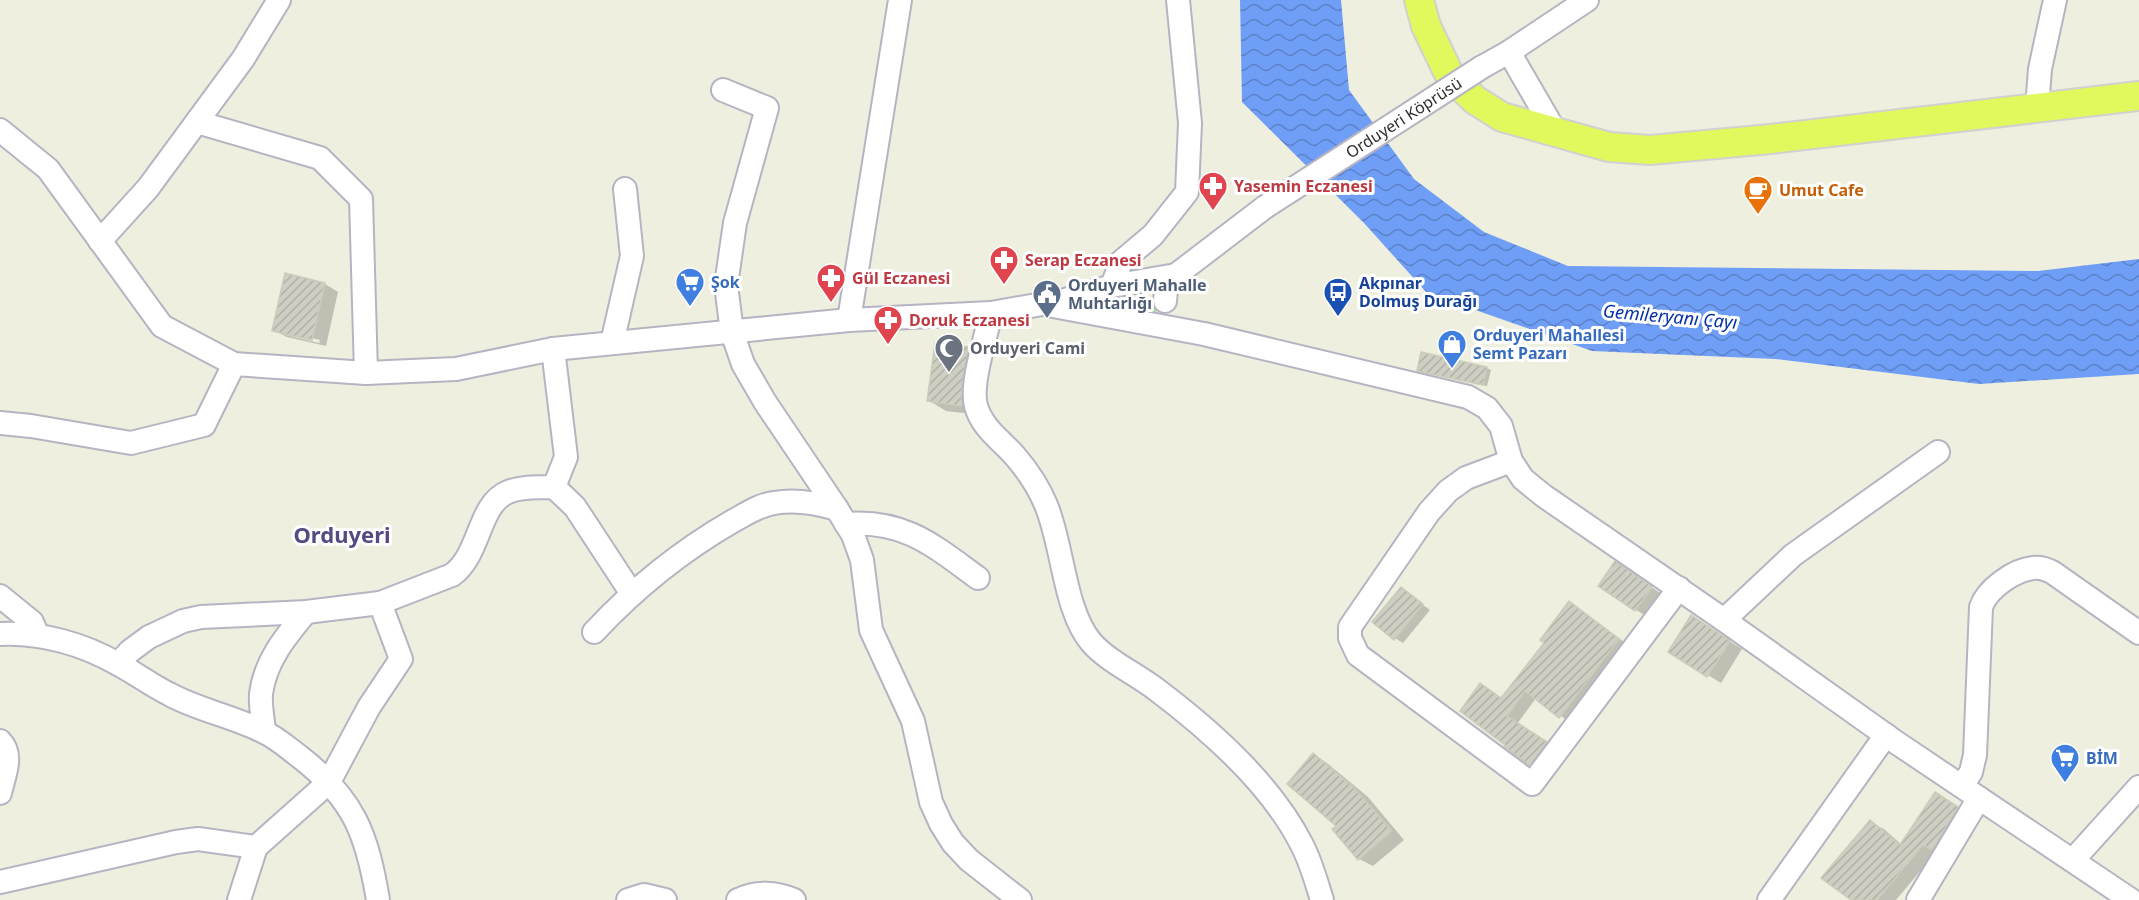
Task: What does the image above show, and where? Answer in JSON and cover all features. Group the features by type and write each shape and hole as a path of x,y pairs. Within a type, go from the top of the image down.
{"main road":[{"path":"1419,0 1426,26 1450,76 1475,100 1502,117 1609,147 1650,150 1771,139 2139,96"}],"street":[{"path":"100,241 148,188 243,59 279,0"},
{"path":"849,320 900,0"},
{"path":"1112,286 1121,262 1153,235 1187,192 1190,123 1178,0"},
{"name":"Orduyeri Köprüsü","path":"1176,275 1265,207 1587,0"},
{"path":"2037,108 2040,69 2055,0"},
{"path":"1509,52 1556,133"},
{"path":"723,90 767,108 735,223 726,285 732,332 743,364 765,402 842,516 862,560 871,630 913,722 926,782 936,813 953,843 969,860 1020,900"},
{"path":"197,122 320,158 361,199 366,373"},
{"path":"0,130 48,169 162,326 234,364 366,373 456,369 553,349 849,320 991,313 1065,300 1112,286 1176,275"},
{"path":"612,343 632,256 625,189"},
{"path":"1165,301 1166,290 1176,275"},
{"path":"1135,282 1160,293 1170,314 1182,325 1204,334"},
{"path":"1042,304 1204,334 1468,397 1487,408 1501,426 1511,461 1523,479 1544,496 1679,588 1886,735 2131,900"},
{"path":"991,313 974,390 976,405 980,418 1028,473 1047,506 1083,632 1093,644 1158,690 1198,723 1260,784 1282,812 1302,845 1322,900"},
{"path":"553,349 567,457 554,487"},
{"path":"0,423 131,443 204,425 234,364"},
{"path":"1724,620 1793,555 1938,452"},
{"path":"1511,461 1467,478 1448,491 1429,513 1350,627 1350,638 1359,655 1532,784 1679,588"},
{"path":"118,664 130,651 149,637 183,621 201,617 306,612 380,603 452,575 467,561 489,510 496,500 506,493 520,489 554,487 574,507 632,594"},
{"path":"594,632 632,594 689,548 759,507 791,501 807,502 842,516 900,528 921,539 978,578"},
{"path":"1918,900 1971,792 1971,772 1975,754 1981,607 1988,593 2024,570 2037,567 2045,569 2139,633"},
{"path":"0,596 32,622 38,636"},
{"path":"239,900 256,847 329,782 369,707 401,659 380,603"},
{"path":"264,732 261,696 268,669 281,642 306,612"},
{"path":"0,634 38,636 94,651 183,702 224,715 264,732 284,745 329,782 345,802 366,842 378,900"},
{"path":"1769,900 1886,735"},
{"path":"0,741 8,757 0,793"},
{"path":"2073,860 2139,787"},
{"path":"0,882 176,842 198,840 256,847"},
{"path":"738,900 754,894 769,893 784,895 794,900"},
{"path":"628,900 644,895 665,900"}],"green space":[{"path":"1149,298 1155,302 1157,314 1095,308"}],"water":[{"name":"Gemileryanı Çayı","path":"1240,0 1341,0 1349,90 1414,179 1484,232 1568,266 2038,271 2139,259 2139,374 1979,384 1775,359 1592,351 1427,293 1364,223 1242,102"}],"building":[{"path":"285,273 325,283 312,340 272,331"},
{"name":"Orduyeri Cami","path":"935,343 969,347 962,384 962,406 927,401"},
{"name":"Orduyeri Mahallesi Semt Pazarı","path":"1421,352 1487,367 1483,385 1417,371"},
{"path":"1615,561 1652,587 1635,611 1598,586"},
{"path":"1401,587 1423,604 1394,640 1372,622"},
{"path":"1569,601 1619,639 1559,718 1525,691 1507,716 1547,742 1529,765 1460,711 1480,683 1501,698 1544,643 1540,640"},
{"path":"1691,615 1730,641 1707,677 1668,652"},
{"path":"1313,753 1354,788 1392,831 1358,860 1332,829 1336,826 1287,784"},
{"path":"1935,792 1958,807 1932,850 1923,845 1877,900 1851,900 1821,878 1870,820 1900,845"}],"place":[{"name":"Yasemin Eczanesi","path":"1213,212"},
{"name":"Umut Cafe","path":"1758,216"},
{"name":"Serap Eczanesi","path":"1004,286"},
{"name":"Gül Eczanesi","path":"831,304"},
{"name":"Şok","path":"690,308"},
{"name":"Akpınar Dolmuş Durağı","path":"1338,318"},
{"name":"Orduyeri Mahalle Muhtarlığı","path":"1047,320"},
{"name":"Doruk Eczanesi","path":"888,346"},
{"name":"Orduyeri Mahallesi Semt Pazarı","path":"1452,370"},
{"name":"Orduyeri Cami","path":"949,374"},
{"name":"BİM","path":"2065,784"}],"district":[{"name":"Orduyeri","path":"342,535"}]}
